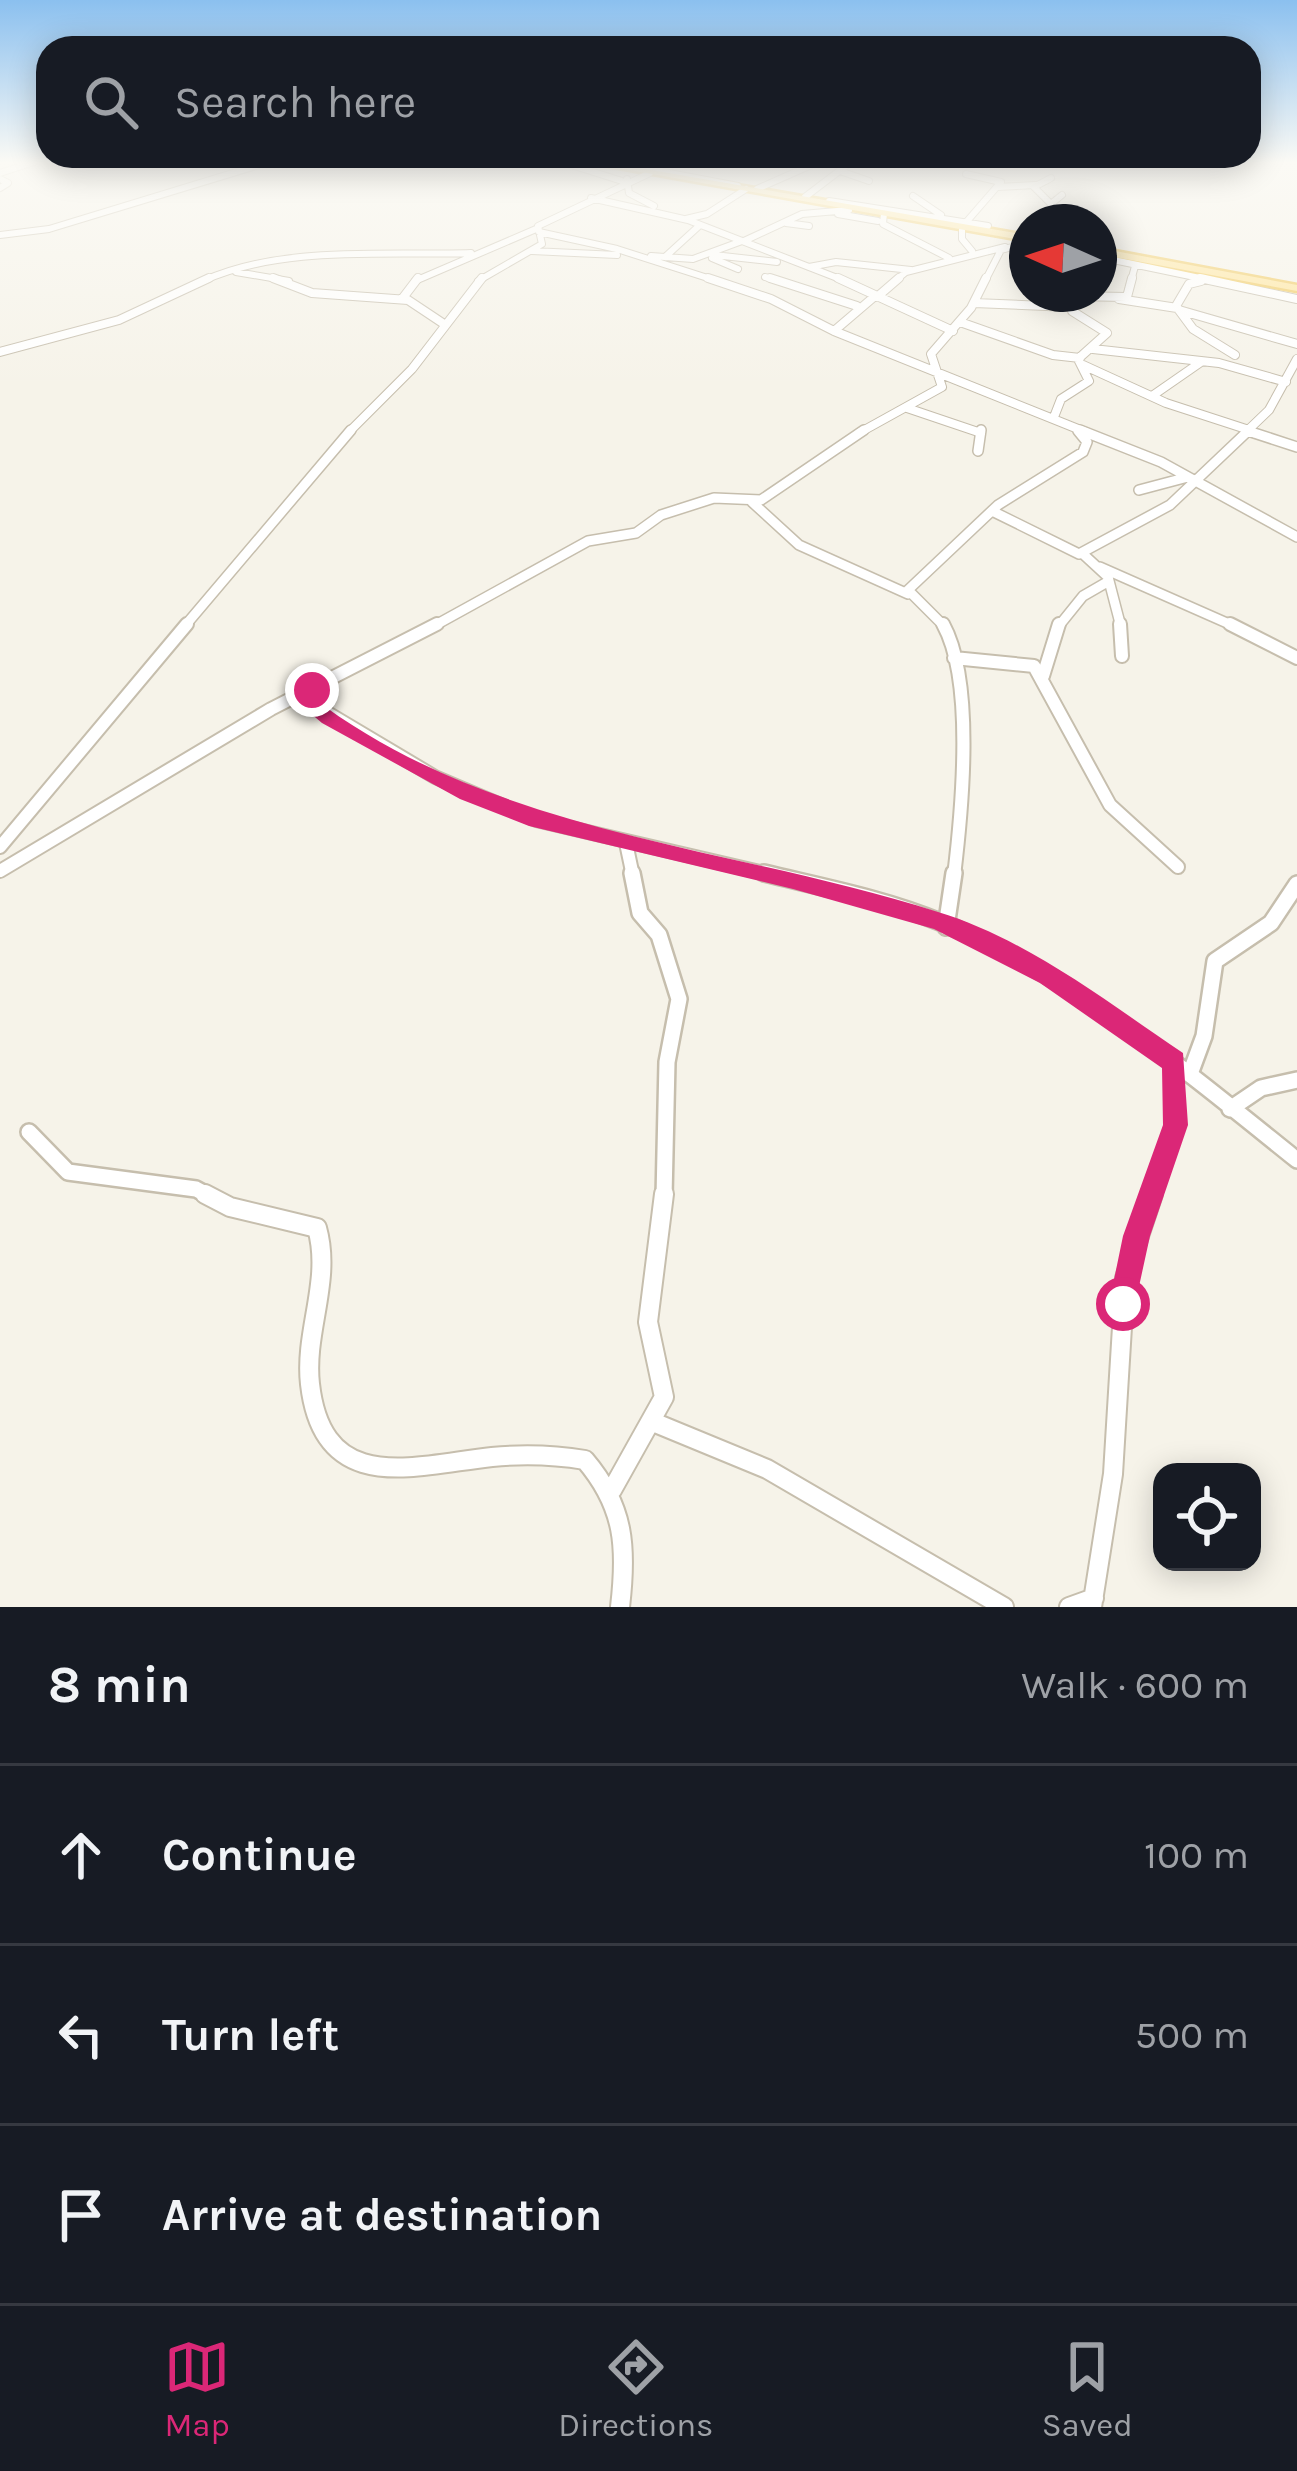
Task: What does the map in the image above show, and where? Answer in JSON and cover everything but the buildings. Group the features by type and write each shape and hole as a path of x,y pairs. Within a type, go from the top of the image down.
{"main road":[{"path":"1117,258 1218,280 1297,288"}],"street":[{"path":"0,352 119,320 223,270 276,261 470,253 522,237"},
{"path":"0,847 204,609 298,491 308,470 328,458 358,419 407,375 444,325 473,296 478,281 532,251 542,237"},
{"path":"563,237 741,287 834,331 1054,417 1191,479 1297,537"},
{"path":"665,257 687,237"},
{"path":"715,237 724,250"},
{"path":"731,237 784,262"},
{"path":"711,255 752,237"},
{"path":"913,237 949,258"},
{"path":"962,237 972,251"},
{"path":"834,331 858,306 915,270 972,251 1008,246"},
{"path":"941,339 974,303 1008,246"},
{"path":"532,251 637,258 711,255 784,262 808,267 938,323 957,325"},
{"path":"744,260 766,252"},
{"path":"402,299 417,279 470,253"},
{"path":"711,255 738,269"},
{"path":"808,267 836,262 915,270 934,277"},
{"path":"1118,298 1130,295 1139,262 1162,272 1297,298"},
{"path":"223,270 284,280 312,293 402,299 419,304 444,325"},
{"path":"1174,274 1186,286"},
{"path":"765,278 858,306 905,308"},
{"path":"1186,286 1218,280"},
{"path":"1217,293 1218,280"},
{"path":"1269,282 1297,298"},
{"path":"1178,309 1186,286"},
{"path":"1118,298 1178,309 1297,344"},
{"path":"974,303 1009,307"},
{"path":"1178,309 1193,329 1234,355"},
{"path":"1066,320 1069,312"},
{"path":"1077,312 1105,328 1082,362"},
{"path":"920,314 1082,362 1152,397 1297,447"},
{"path":"0,872 299,696 583,542 636,533 661,515 714,498 752,502 799,478 860,432 942,387 928,361 945,334 938,323"},
{"path":"1093,349 1202,361 1291,378"},
{"path":"1083,554 1161,512 1191,479 1248,431 1291,378 1297,359"},
{"path":"1152,397 1202,361"},
{"path":"1054,417 1061,399 1089,381 1082,362"},
{"path":"907,408 981,429 977,451"},
{"path":"908,594 912,584 992,511 1082,452 1087,442 1072,426"},
{"path":"1139,490 1191,479"},
{"path":"752,502 768,523 803,545 908,594 948,629 961,731 956,884 946,927"},
{"path":"992,511 1297,658"},
{"path":"1100,567 1109,581 1125,641 1122,656"},
{"path":"1109,581 1088,590 1066,613 1042,657 1043,676 1111,806 1178,868"},
{"path":"954,658 1018,662 1043,676"},
{"path":"299,696 328,718 466,794 536,820 889,905 946,927 1048,976 1182,1068 1297,1160"},
{"path":"612,1490 653,1422 664,1390 649,1336 650,1302 663,1227 667,1061 678,1025 679,1000 661,940 640,913 626,843"},
{"path":"1069,1607 1093,1603 1113,1474 1125,1278 1175,1125 1182,1068 1204,1036 1215,961 1271,923 1297,884"},
{"path":"1230,1109 1261,1088 1297,1080"},
{"path":"29,1132 68,1172 196,1190 230,1207 316,1228 325,1261 307,1356 318,1413 332,1442 364,1465 414,1473 495,1457 585,1460 612,1490 627,1547 620,1607"},
{"path":"653,1422 767,1469 1004,1607"}],"route":[{"path":"312,690 299,696 328,718 466,794 536,820 793,880 939,921 959,936 1048,976 1174,1062 1178,1109 1171,1144 1137,1236 1123,1304"}]}
